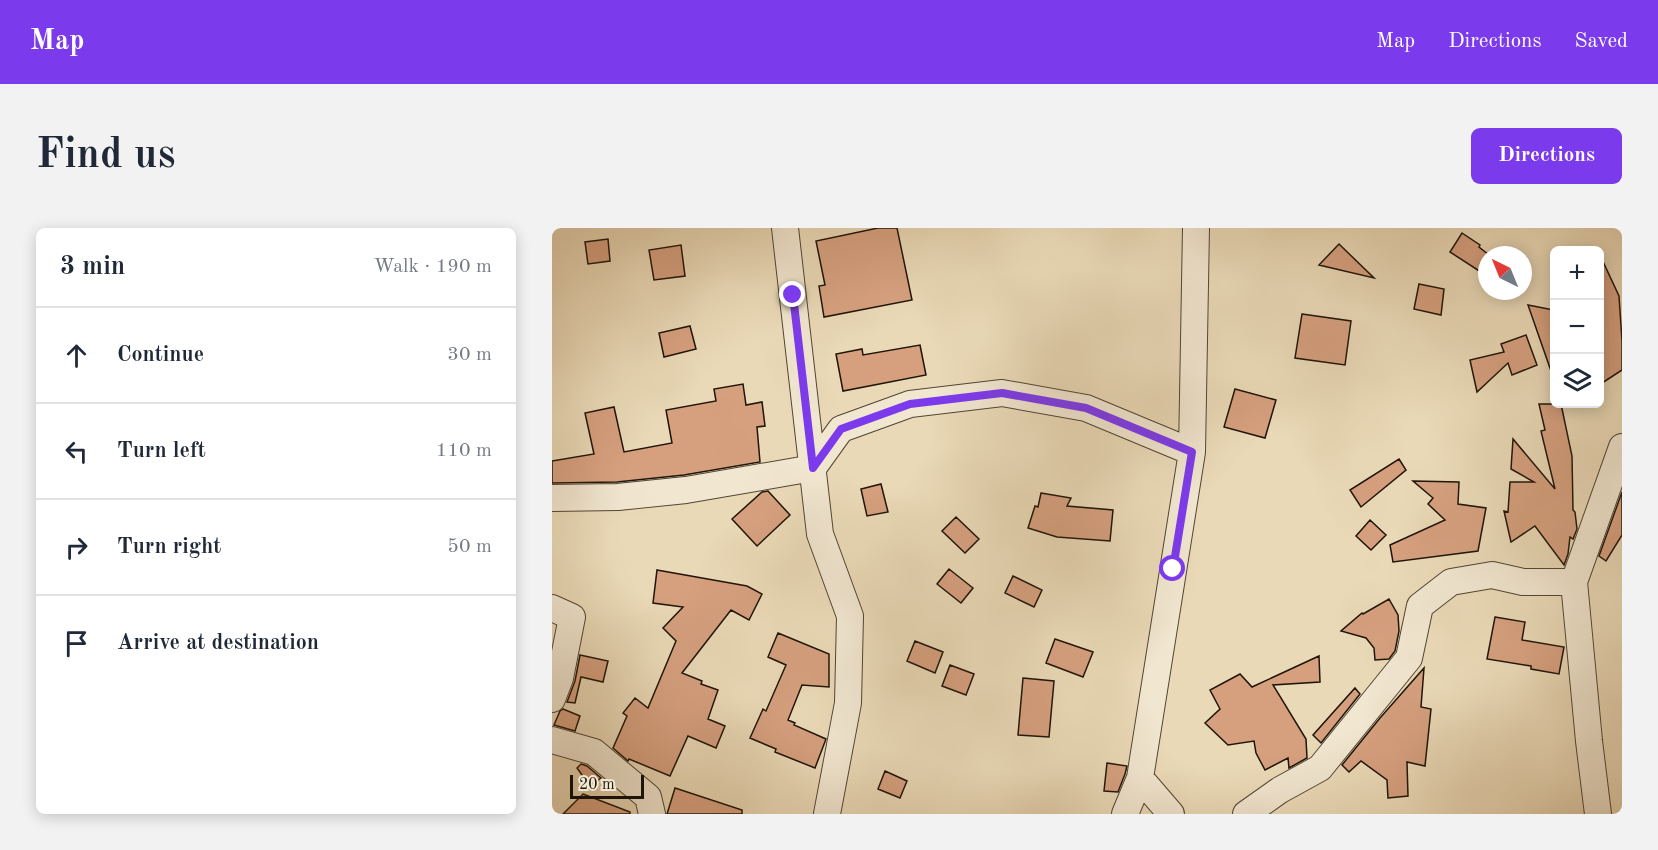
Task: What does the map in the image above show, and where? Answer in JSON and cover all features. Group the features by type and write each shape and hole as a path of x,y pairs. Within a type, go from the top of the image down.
{"street":[{"path":"785,228 820,534 850,616 848,704 827,814"},
{"path":"1125,814 1140,778 1192,452 1196,228"},
{"path":"552,498 618,497 686,490 813,468 841,429 910,404 1002,393 1086,408 1192,452"},
{"path":"1598,814 1574,582 1622,447"},
{"path":"1246,814 1280,790 1320,768 1409,658 1420,606 1451,582 1492,574 1523,582 1574,582"},
{"path":"552,608 572,617 560,678 552,699"},
{"path":"552,740 594,752 648,797 652,814"},
{"path":"1140,778 1171,814"}],"building":[{"path":"878,228 897,228 912,300 824,317 819,286 825,285 816,241"},
{"path":"1462,233 1480,245 1478,246 1478,270 1450,252"},
{"path":"608,239 610,261 588,264 585,242"},
{"path":"1339,244 1374,278 1319,265"},
{"path":"681,245 685,276 654,280 649,250"},
{"path":"1604,264 1619,296 1622,370 1604,382"},
{"path":"1419,284 1444,289 1441,315 1414,309"},
{"path":"1528,305 1550,309 1550,368"},
{"path":"1302,314 1351,321 1345,365 1295,358"},
{"path":"690,326 696,349 664,357 659,333"},
{"path":"1526,335 1537,365 1512,375 1508,363 1477,392 1470,360 1504,352 1501,344"},
{"path":"920,345 926,375 843,391 836,354 862,349 863,355"},
{"path":"743,384 746,405 762,402 765,426 757,427 760,462 684,475 617,482 552,483 552,461 594,454 585,413 614,407 624,452 672,443 666,410 716,401 714,389"},
{"path":"1235,389 1276,400 1265,438 1224,427"},
{"path":"1539,404 1550,404 1550,408 1562,408 1572,456 1573,510 1577,529 1573,539 1570,537 1564,565 1535,526 1511,542 1504,511 1508,512 1510,482 1534,482 1511,469 1513,439 1555,489 1541,431 1545,430"},
{"path":"1399,459 1406,470 1361,507 1350,490"},
{"path":"1413,481 1459,482 1458,504 1486,508 1478,551 1393,562 1390,545 1445,520 1428,504 1433,498"},
{"path":"881,484 888,512 867,516 861,489"},
{"path":"768,491 790,515 757,546 732,519 762,492"},
{"path":"1622,492 1622,535 1606,561 1599,556"},
{"path":"1041,493 1071,498 1067,506 1113,510 1110,541 1057,537 1028,528 1035,506 1038,507"},
{"path":"956,517 979,539 965,553 942,531"},
{"path":"1370,520 1386,535 1371,550 1356,536"},
{"path":"949,569 973,588 961,603 937,584"},
{"path":"657,570 747,586 762,594 749,620 731,610 682,673 702,681 701,684 718,690 708,719 725,726 716,748 688,736 670,776 629,759 628,761 613,748 627,716 623,713 635,698 648,708 676,641 663,628 683,607 653,603"},
{"path":"1013,576 1042,590 1034,607 1005,593"},
{"path":"1389,599 1398,615 1399,631 1395,651 1389,659 1375,660 1374,648 1366,638 1341,631 1362,613"},
{"path":"1495,617 1525,622 1522,640 1564,647 1559,674 1531,669 1531,666 1487,659"},
{"path":"778,633 829,654 829,687 802,685 788,720 826,739 815,768 775,752 776,749 750,738 763,709 766,711 786,665 768,657"},
{"path":"1055,639 1093,652 1083,677 1046,663"},
{"path":"915,641 943,652 935,673 907,661"},
{"path":"580,655 608,661 603,682 581,677 575,703 567,702 575,681"},
{"path":"1319,656 1320,682 1273,685 1306,739 1307,758 1289,768 1288,758 1265,770 1256,753 1254,741 1228,745 1205,723 1220,709 1210,690 1240,674 1252,687"},
{"path":"950,665 974,674 966,695 942,686"},
{"path":"1424,668 1421,707 1431,709 1425,766 1407,762 1408,796 1388,798 1387,780 1361,761 1349,772 1342,765"},
{"path":"1023,678 1054,681 1049,737 1018,735"},
{"path":"1355,688 1360,694 1321,743 1313,735"},
{"path":"563,709 580,716 575,731 554,725"},
{"path":"1107,763 1127,766 1118,792 1104,791"},
{"path":"581,764 587,766 601,778 590,786 577,768"},
{"path":"885,771 907,781 900,798 878,789"},
{"path":"675,788 742,810 742,814 667,814"},
{"path":"583,794 630,812 630,814 563,814"}],"route":[{"path":"793,295 813,468 841,429 910,404 1002,393 1086,408 1192,452 1173,569"}]}
